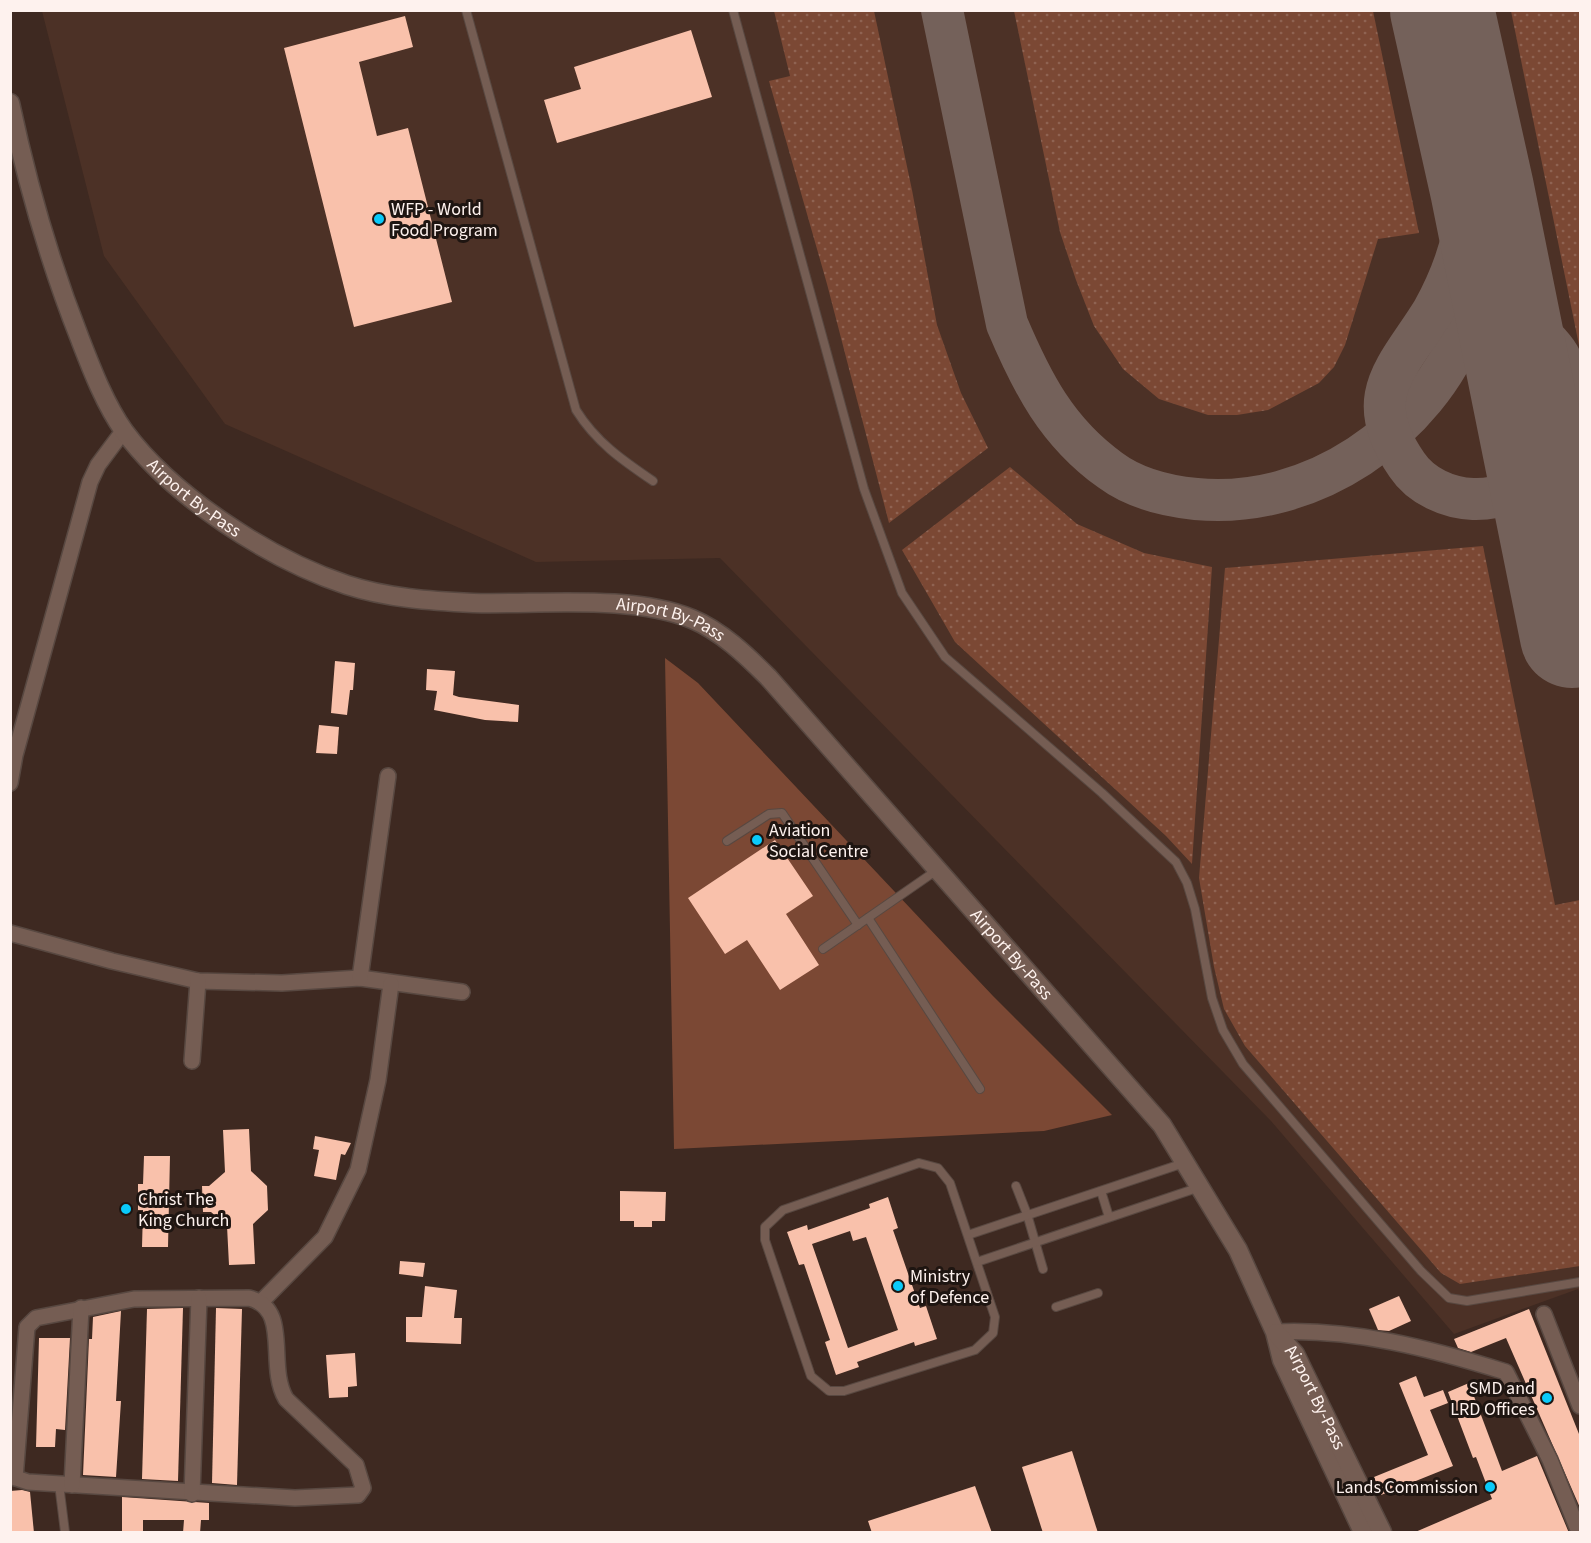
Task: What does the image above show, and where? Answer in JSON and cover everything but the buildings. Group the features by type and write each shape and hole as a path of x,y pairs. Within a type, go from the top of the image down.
{"main road":[{"name":"Airport By-Pass","path":"10,103 33,198 62,294 90,365 124,430 165,475 213,513 285,558 346,584 397,597 471,603 614,604 660,610 692,619 745,654 768,677 1141,1098 1162,1125 1238,1250 1275,1332 1282,1360 1363,1533"},
{"name":"Airport By-Pass","path":"1275,1332 1294,1354 1382,1533"}],"street":[{"path":"10,783 18,744 90,482 98,465 124,430"},
{"path":"360,978 388,776"},
{"path":"10,933 112,961 198,981 282,983 360,978 462,992"},
{"path":"192,1061 198,981"},
{"path":"262,1301 326,1237 358,1170 378,1080 391,984"},
{"path":"192,1494 199,1298"},
{"path":"249,1298 262,1301 272,1313 275,1326 276,1373 279,1388 293,1408 356,1465 363,1488 358,1495 295,1498 192,1494 28,1482 13,1477 27,1327 36,1318 134,1299 249,1298"},
{"path":"66,1484 81,1308"},
{"path":"1544,1314 1581,1406"},
{"path":"1275,1332 1346,1334 1458,1357 1506,1372 1550,1460 1579,1533"}],"lane":[{"path":"466,10 576,410 589,430 610,451 653,481"},
{"path":"733,10 864,489 902,593 923,627 945,657 1102,793 1176,862 1187,883 1195,909 1212,998 1223,1030 1243,1064 1421,1271 1449,1298 1467,1301 1581,1282"},
{"path":"727,841 769,814 782,813 858,925"},
{"path":"823,949 937,870"},
{"path":"868,918 980,1089"},
{"path":"968,1235 1185,1162"},
{"path":"919,1163 938,1168 950,1183 968,1235 995,1317 993,1333 975,1350 835,1392 821,1387 811,1376 764,1234 769,1221 783,1210 919,1163"},
{"path":"1016,1186 1028,1214 1043,1269"},
{"path":"977,1262 1200,1187"},
{"path":"1101,1191 1109,1217"},
{"path":"1056,1307 1098,1293"},
{"path":"65,1533 66,1484"}],"shaded area":[{"path":"42,11 1580,11 1580,1294 1578,1289 1454,1334 1271,1121 720,558 536,562 225,424 104,256"},
{"path":"774,11 874,11 912,190 937,325 961,393 988,448 889,523 827,284 769,81 790,76"},
{"path":"1014,11 1373,11 1419,233 1378,239 1345,345 1334,367 1319,383 1268,410 1237,415 1208,415 1159,399 1123,369 1094,326 1060,232"},
{"path":"1511,11 1580,11 1580,350"},
{"path":"1010,467 1077,524 1144,553 1212,567 1192,864 1166,836 955,642 902,550"},
{"path":"1483,546 1555,905 1580,900 1580,1266 1460,1284 1441,1273 1245,1046 1224,1009 1214,967 1199,878 1225,568"},
{"name":"Aviation Social Centre","path":"665,658 698,683 993,996 1112,1115 1044,1131 674,1149"}],"taxiway":[{"path":"942,10 1007,324 1026,366 1061,423 1091,455 1110,470 1129,482 1151,490 1196,499 1239,499 1281,491 1321,477 1359,456 1394,430 1424,398 1448,363 1467,324 1479,274 1482,189"},
{"path":"1458,91 1469,175 1468,209 1463,237 1443,291 1433,311 1397,367 1389,384 1385,401 1386,420 1393,441 1413,472 1436,490 1473,499 1502,495 1527,484 1543,472 1563,447 1572,417 1570,385 1566,370 1556,351 1533,326 1519,304 1494,248"}],"runway":[{"path":"1442,10 1482,189 1572,636"}],"place":[{"name":"WFP - World Food Program","path":"379,219"},
{"name":"Aviation Social Centre","path":"757,840"},
{"name":"Christ The King Church","path":"126,1209"},
{"name":"Ministry of Defence","path":"898,1286"},
{"name":"SMD and LRD Offices","path":"1547,1398"},
{"name":"Lands Commission","path":"1490,1487"}]}
